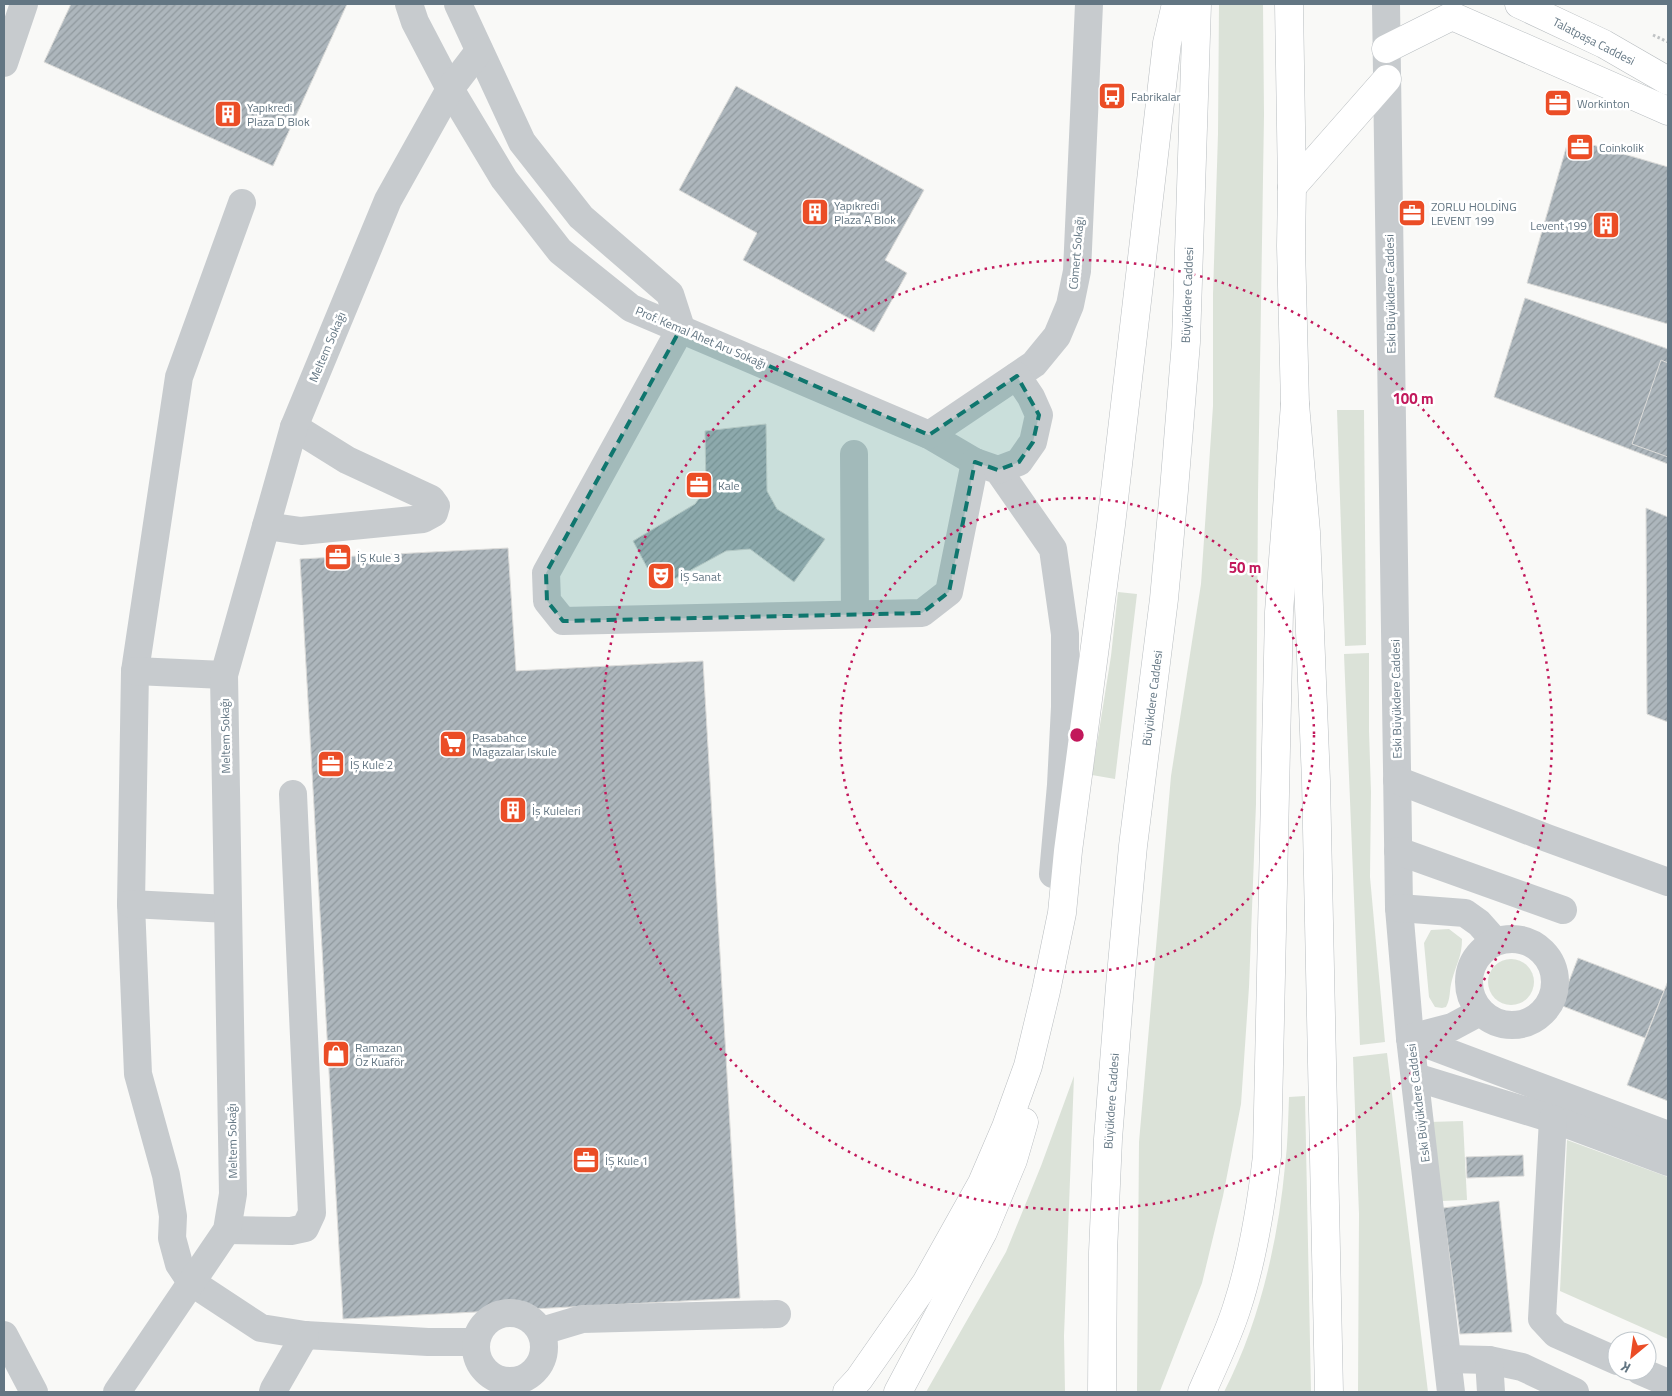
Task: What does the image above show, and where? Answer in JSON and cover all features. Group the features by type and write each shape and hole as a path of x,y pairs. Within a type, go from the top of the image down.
{"main road":[{"path":"847,1392 859,1379 926,1283 982,1183 1006,1127 1028,1066 1046,992 1062,913 1068,851 1112,525 1167,43 1176,4"},
{"name":"Büyükdere Caddesi","path":"1101,1382 1106,1177 1120,986 1133,846 1164,599 1186,342 1197,4"},
{"path":"1289,4 1291,246 1295,404 1306,532 1316,781 1329,1392"},
{"name":"Talatpaşa Caddesi","path":"1519,4 1604,44 1668,81"},
{"path":"1386,49 1452,16 1668,110"},
{"path":"1604,44 1668,64"},
{"path":"1292,186 1387,79"},
{"path":"1202,1392 1237,1307 1251,1255 1262,1200 1266,1156 1279,612 1295,404"},
{"path":"898,1392 983,1232 1013,1160 1025,1120 1028,1066"}],"street":[{"path":"4,63 24,4"},
{"name":"Prof. Kemal Ahet Aru Sokağı","path":"409,4 415,22 450,89 504,179 560,251 631,308 929,434 986,466"},
{"path":"458,4 522,142 581,217 670,294 681,328 546,573 547,601 563,620 922,613 949,592 986,466"},
{"name":"Cömert Sokağı","path":"929,434 1034,364 1056,336 1070,306 1077,271 1089,4"},
{"name":"Eski Büyükdere Caddesi","path":"1386,4 1399,908 1410,1038 1451,1392"},
{"name":"Meltem Sokağı","path":"117,1392 227,1230 233,1194 224,675 294,427 388,200 450,89 479,51"},
{"path":"242,203 179,376 135,671 131,904 138,1074 166,1176 173,1216 172,1238 179,1264 191,1282 261,1328 305,1335 428,1342 476,1342"},
{"path":"986,466 1019,462 1033,442 1039,415 1031,396 1017,376"},
{"path":"266,526 301,531 423,518 434,513 436,506 431,499 347,460 294,427"},
{"path":"854,454 856,614"},
{"path":"986,466 1053,549 1064,634 1065,707 1061,785 1047,930 1046,992"},
{"path":"135,671 224,675"},
{"path":"1397,780 1668,882"},
{"path":"227,1230 291,1231 305,1228 312,1213 293,794"},
{"path":"1398,851 1563,910"},
{"path":"131,904 228,908"},
{"path":"1399,908 1465,913 1479,923 1495,941"},
{"path":"1509,938 1524,940 1538,946 1548,958 1554,971 1555,986 1552,999 1545,1010 1535,1019 1523,1024 1510,1026 1497,1023 1480,1012 1474,1004 1469,990 1468,976 1473,962 1482,950 1495,941 1509,938"},
{"path":"1410,1038 1452,1027 1480,1012"},
{"path":"1410,1038 1668,1135"},
{"path":"1415,1078 1553,1119 1668,1162"},
{"path":"1553,1119 1542,1319 1556,1334 1607,1357"},
{"path":"510,1312 523,1314 542,1331 544,1354 540,1365 533,1373 523,1379 511,1382 500,1380 481,1366 476,1355 476,1342 479,1331 487,1321 498,1314 510,1312"},
{"path":"542,1331 582,1319 777,1314"},
{"path":"4,1335 34,1392"},
{"path":"273,1392 305,1335"},
{"path":"1448,1359 1489,1360 1522,1367 1575,1392"},
{"path":"1489,1360 1491,1392"}],"highlighted area":[{"path":"681,328 929,435 1017,376 1039,415 1033,442 1019,462 998,470 975,462 949,592 922,613 563,621 547,601 546,573"}],"shaded area":[{"path":"1219,4 1263,4 1264,115 1258,494 1256,804 1249,987 1241,1104 1223,1196 1202,1283 1160,1391 1137,1392 1139,1142 1171,776 1201,584 1213,406 1213,294 1218,134"},
{"path":"1337,410 1364,410 1366,645 1345,646"},
{"path":"1118,592 1137,594 1115,779 1092,775 1111,656"},
{"path":"1369,653 1370,877 1385,1042 1360,1045 1344,654"},
{"path":"1449,929 1462,939 1462,945 1451,984 1449,1000 1446,1007 1442,1008 1435,1007 1429,997 1424,943 1431,930"},
{"path":"1506,959 1516,959 1530,969 1534,982 1530,995 1524,1001 1516,1005 1506,1005 1492,995 1488,987 1488,977 1498,963"},
{"path":"1387,1053 1428,1392 1358,1392 1359,1214 1353,1057"},
{"path":"1074,1076 1064,1336 1065,1392 926,1392 1006,1252 1041,1166"},
{"path":"1305,1096 1311,1392 1224,1392 1257,1311 1272,1253 1282,1195 1289,1097"},
{"path":"1463,1121 1467,1200 1441,1201 1429,1122"},
{"path":"1567,1140 1668,1177 1668,1339 1657,1334 1657,1331 1650,1331 1560,1291"}],"building":[{"name":"Yapıkredi Plaza D Blok","path":"71,4 347,4 273,166 44,62"},
{"name":"Yapıkredi Plaza A Blok","path":"736,86 924,190 885,260 907,273 874,332 743,260 757,233 679,190"},
{"name":"Levent 199","path":"1569,138 1668,167 1668,324 1527,283"},
{"path":"1525,298 1668,349 1668,464 1494,397"},
{"path":"1661,360 1668,363 1668,457 1632,444"},
{"path":"766,424 767,491 777,509 825,539 794,582 750,549 726,551 658,588 633,541 695,504 706,489 705,431"},
{"path":"1646,508 1668,517 1668,722 1647,714"},
{"name":"İş Kuleleri","path":"508,548 516,671 703,661 740,1298 343,1319 300,559"},
{"path":"1578,958 1664,991 1645,1038 1560,1005"},
{"path":"1668,981 1668,1101 1627,1085"},
{"path":"1523,1155 1524,1176 1467,1178 1466,1157"},
{"path":"1499,1201 1512,1332 1460,1334 1443,1208"}],"place":[{"name":"Fabrikalar","path":"1112,96"},
{"name":"Workinton","path":"1558,103"},
{"name":"Yapıkredi Plaza D Blok","path":"228,114"},
{"name":"Coinkolik","path":"1580,147"},
{"name":"Yapıkredi Plaza A Blok","path":"815,212"},
{"name":"ZORLU HOLDİNG LEVENT 199","path":"1412,213"},
{"name":"Levent 199","path":"1606,225"},
{"name":"Kale","path":"699,485"},
{"name":"İŞ Kule 3","path":"338,557"},
{"name":"İŞ Sanat","path":"661,576"},
{"name":"Pasabahce Magazalar Iskule","path":"453,744"},
{"name":"İŞ Kule 2","path":"331,764"},
{"name":"İş Kuleleri","path":"513,810"},
{"name":"Ramazan Öz Kuaför","path":"336,1054"},
{"name":"İŞ Kule 1","path":"586,1160"}]}
